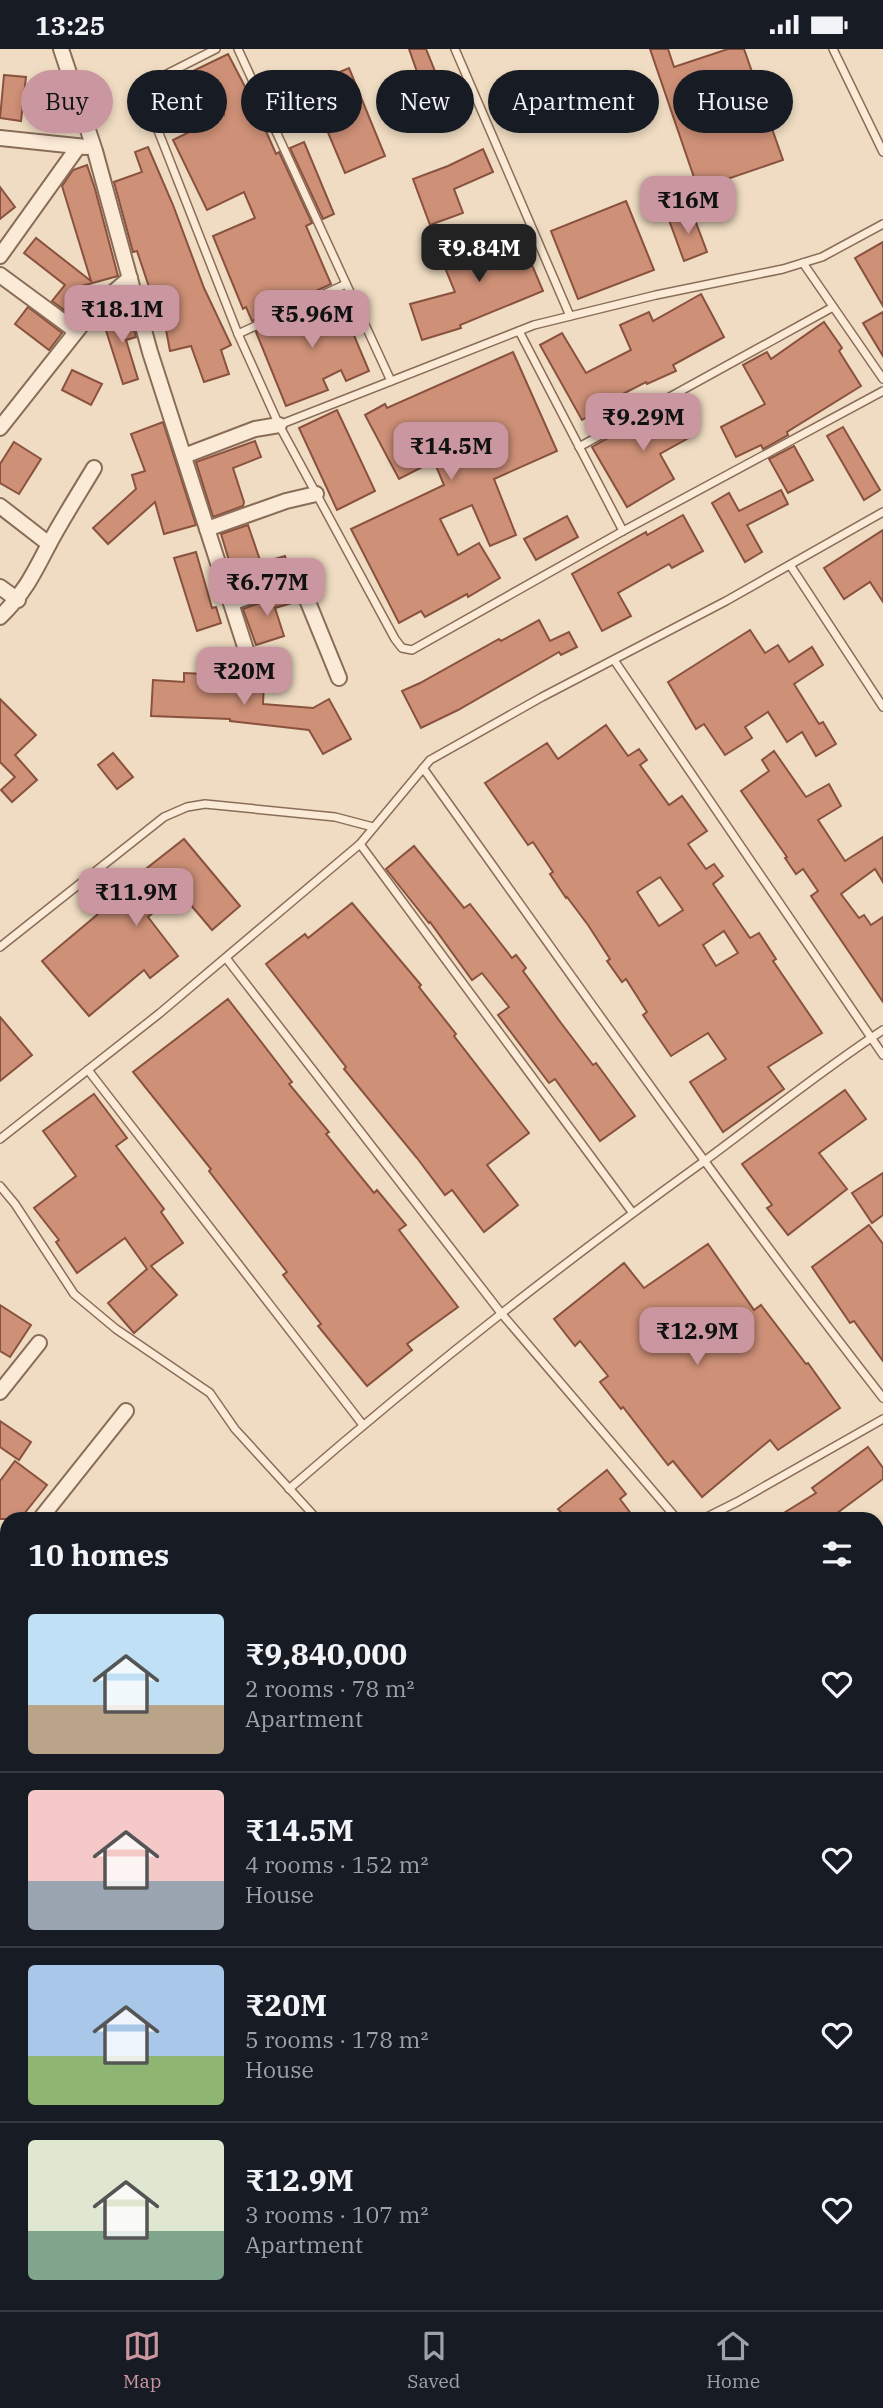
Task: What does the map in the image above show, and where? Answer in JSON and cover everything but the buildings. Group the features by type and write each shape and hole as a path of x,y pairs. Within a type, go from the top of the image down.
{"street":[{"path":"61,49 94,147 150,352 250,661"},
{"path":"0,138 94,147"},
{"path":"0,256 78,147"},
{"path":"0,275 76,331"},
{"path":"0,428 95,307 130,278"},
{"path":"184,456 255,429 279,425"},
{"path":"0,617 18,600 94,468"},
{"path":"207,529 286,501 316,494"},
{"path":"0,506 49,544"},
{"path":"231,603 299,580 339,678"},
{"path":"0,587 18,600"},
{"path":"0,1392 39,1342"},
{"path":"46,1512 126,1411"}],"lane":[{"path":"216,49 151,82 146,100 239,334 279,425 402,648 412,650 623,531 883,391"},
{"path":"239,49 391,381"},
{"path":"455,49 570,316"},
{"path":"833,49 883,152"},
{"path":"279,425 519,331 656,295 803,263 822,257 883,224"},
{"path":"803,263 883,379"},
{"path":"239,334 346,284"},
{"path":"579,447 833,307"},
{"path":"519,331 623,531"},
{"path":"0,1139 160,1013 360,844 430,760 883,512"},
{"path":"790,565 883,707"},
{"path":"614,660 883,1055"},
{"path":"424,768 704,1161 883,1398"},
{"path":"0,947 164,817 187,807 205,804 335,817 373,827"},
{"path":"360,844 632,1212"},
{"path":"226,958 500,1313 671,1512"},
{"path":"289,1489 500,1313 632,1212 883,1030"},
{"path":"88,1070 363,1425"},
{"path":"0,1186 75,1294 116,1329 210,1393 235,1429 310,1512"},
{"path":"716,1512 883,1419"}]}
